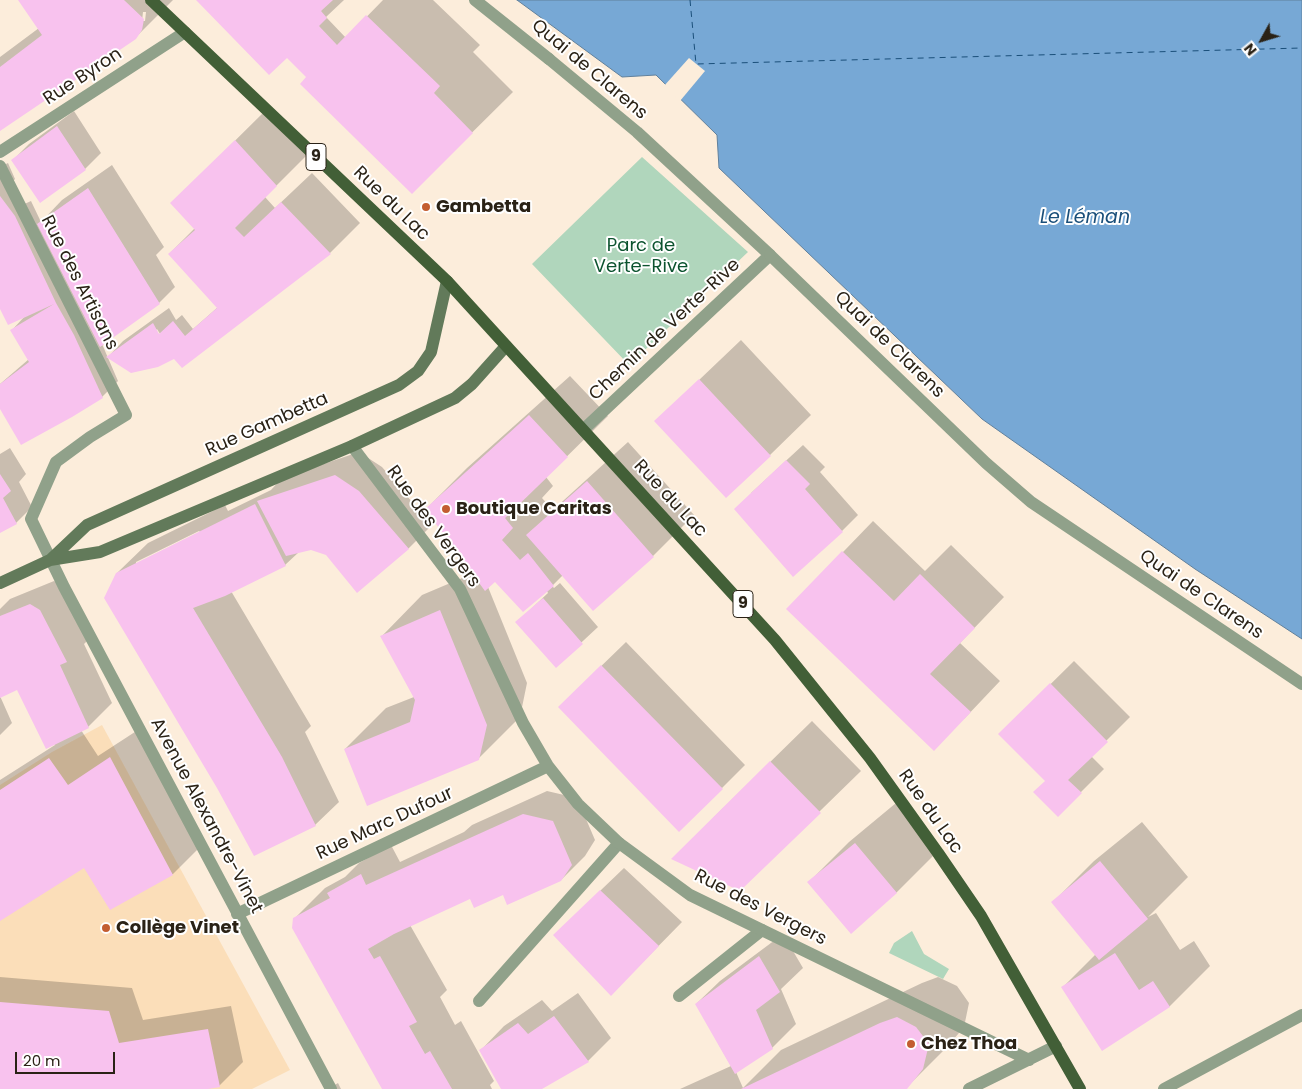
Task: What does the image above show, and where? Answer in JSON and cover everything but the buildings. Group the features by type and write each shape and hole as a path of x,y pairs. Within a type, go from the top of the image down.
{"main road":[{"name":"Rue du Lac","path":"151,0 447,281 775,640 870,758 981,916 1080,1089"},
{"name":"Rue Gambetta","path":"50,560 87,525 399,385 418,370 432,352 447,281"},
{"name":"Rue Gambetta","path":"0,583 50,560 100,552 352,446 455,398 472,384 506,346"}],"street":[{"name":"Quai de Clarens","path":"475,0 638,132 770,255 986,463 1031,502 1302,684"},
{"name":"Rue Byron","path":"0,152 185,32"},
{"name":"Rue des Artisans","path":"0,166 126,415"},
{"name":"Chemin de Verte-Rive","path":"583,430 770,255"},
{"name":"Avenue Alexandre-Vinet","path":"126,415 90,437 56,462 31,518 50,560 331,1089"},
{"name":"Rue des Vergers","path":"352,446 460,589 523,722 548,766 578,804 619,843 690,895 1029,1060"},
{"name":"Rue Marc Dufour","path":"238,914 548,766"},
{"path":"478,1001 619,843"},
{"path":"679,996 762,930"},
{"path":"1164,1089 1302,1015"},
{"path":"969,1089 1056,1046"}],"shaded area":[{"name":"Collège Vinet","path":"102,725 290,1070 252,1089 0,1089 0,785 52,752"}],"green space":[{"name":"Parc de Verte-Rive","path":"642,157 748,252 629,365 532,264"},
{"path":"912,931 924,954 949,969 943,979 889,953 894,943"}],"water":[{"name":"Le Léman","path":"517,0 1302,0 1302,639 1195,569 982,419 719,168 717,135 656,75 622,77"}],"pier":[{"path":"689,58 705,71 680,101 664,86"}],"ferry route":[{"path":"690,0 696,64 1302,48"}],"place":[{"name":"Gambetta","path":"426,207"},
{"name":"Boutique Caritas","path":"446,509"},
{"name":"Collège Vinet","path":"106,928"},
{"name":"Chez Thoa","path":"911,1044"}]}
